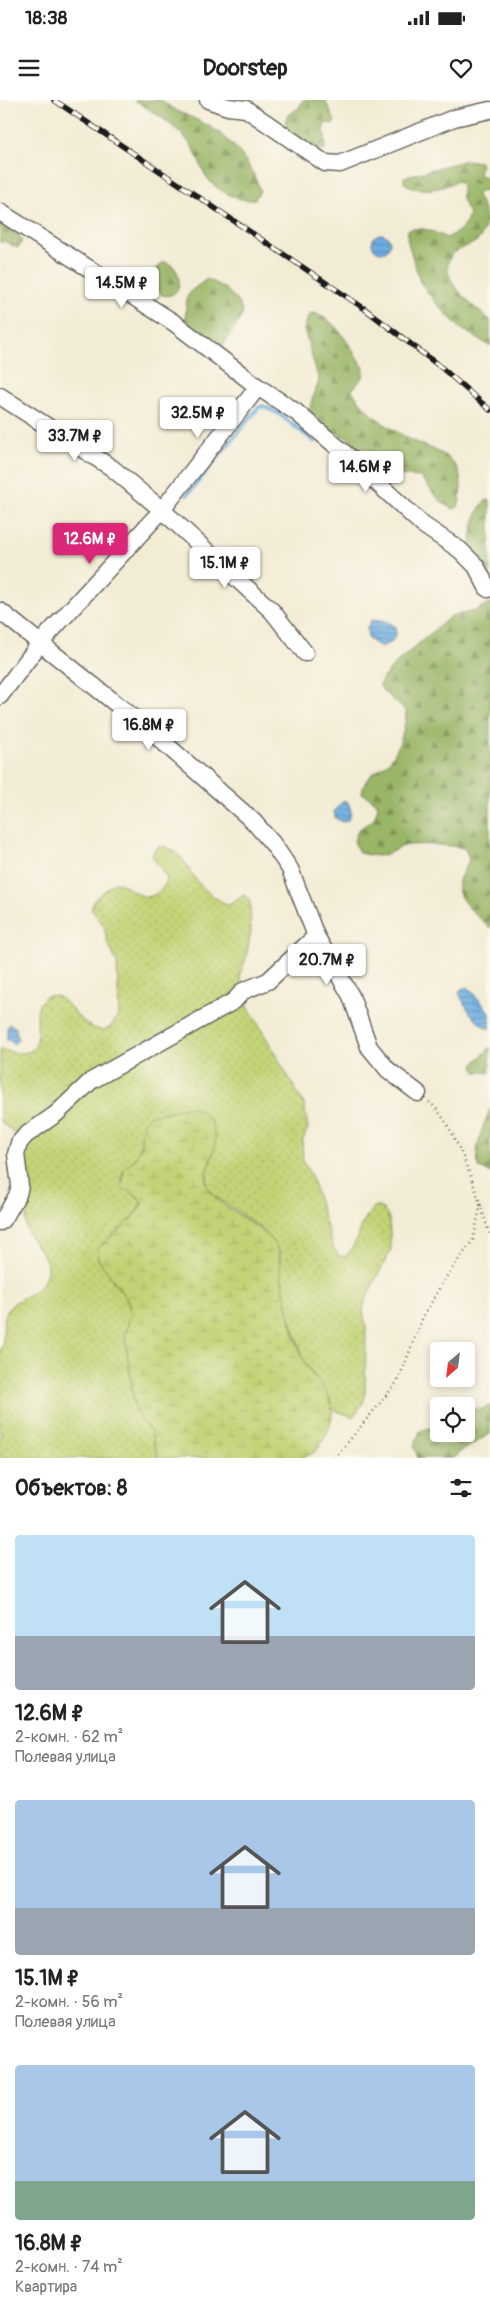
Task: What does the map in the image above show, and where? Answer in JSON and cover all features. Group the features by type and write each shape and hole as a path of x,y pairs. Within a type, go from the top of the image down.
{"street":[{"path":"208,100 228,107 248,104 318,159 325,163 340,164 445,121 490,110"},
{"path":"0,212 173,322 321,432 424,525 460,550 476,566 488,589"},
{"path":"0,696 41,642 162,510 258,387"},
{"path":"0,396 104,462 162,510 272,611 305,653"},
{"path":"0,611 154,734 253,821 273,844 290,869 316,936 351,996 369,1047 388,1070 418,1093"},
{"path":"0,1222 18,1194 20,1186 16,1154 19,1142 26,1135 56,1114 91,1081 234,1000 243,991 268,981 316,936"}],"path":[{"path":"418,1093 434,1106 450,1127 481,1203 490,1236"},
{"path":"335,1458 398,1381 422,1317 444,1280 473,1240 481,1203"}],"green space":[{"path":"134,100 161,100 223,136 239,152 252,171 260,191 255,199 243,200 216,187 205,175 192,146 186,139 168,122"},
{"path":"303,100 325,100 335,122 324,125 326,146 322,152 287,129 285,123 287,116 299,108"},
{"path":"467,160 480,162 479,175 490,178 490,189 478,192 477,196 483,207 485,224 482,235 478,240 454,253 448,261 448,271 452,281 466,300 490,320 490,346 460,328 436,303 420,282 407,239 408,230 413,229 432,231 446,238 461,229 466,223 469,214 462,199 462,184 458,181 438,188 424,189 404,183 404,177"},
{"path":"0,222 19,235 22,242 18,248 4,241 0,243"},
{"path":"164,262 176,269 178,275 178,288 175,293 169,295 162,295 156,286 154,277 157,269"},
{"path":"207,279 230,292 243,314 224,345 215,346 191,330 185,320 187,297 192,290"},
{"path":"314,313 337,328 364,368 363,377 352,390 362,404 390,428 415,442 443,454 456,467 460,476 461,488 458,507 454,509 443,503 420,477 391,474 379,468 362,455 348,438 330,431 310,412 311,403 319,381 304,329 309,314"},
{"path":"487,500 490,500 490,578 473,551 471,538 478,511"},
{"path":"490,602 490,928 470,909 459,891 458,885 461,875 469,860 465,849 445,846 408,845 376,856 359,853 354,841 358,830 374,819 378,807 376,802 362,793 366,781 391,759 400,742 405,722 406,711 383,691 380,686 382,679 397,662 451,616 475,611"},
{"path":"162,846 169,848 180,856 200,885 217,899 229,905 244,895 250,902 251,931 246,958 240,974 244,999 304,1104 308,1128 302,1142 303,1161 311,1176 333,1247 338,1255 344,1257 349,1252 357,1239 365,1219 374,1207 377,1206 383,1209 389,1218 391,1250 367,1296 363,1310 366,1328 365,1395 363,1403 353,1417 332,1409 331,1400 304,1361 288,1311 280,1270 280,1253 262,1229 215,1196 206,1185 214,1151 201,1112 187,1107 155,1115 143,1136 137,1155 124,1170 122,1176 125,1187 141,1199 140,1205 132,1218 100,1246 111,1278 127,1299 131,1312 125,1335 135,1409 151,1432 158,1458 0,1458 0,1351 3,1341 4,1320 8,1310 13,1305 40,1286 47,1271 47,1265 46,1260 26,1227 28,1193 22,1140 0,1121 0,1049 20,1053 31,1051 36,1044 38,1034 37,1011 40,1002 48,996 55,996 61,999 87,1024 104,1030 110,1028 119,1014 117,963 107,941 104,926 92,910 92,905 95,899 115,882 142,896 152,896 158,892 164,886 167,878 152,856 156,848"},
{"path":"490,1047 490,1073 476,1072 473,1067 474,1064"},
{"path":"187,1107 194,1108 206,1115 215,1134 214,1149 206,1176 207,1185 211,1192 227,1207 268,1236 277,1248 281,1277 296,1341 304,1361 326,1392 331,1405 332,1413 327,1434 316,1451 302,1458 158,1458 151,1432 135,1409 125,1335 131,1312 127,1299 98,1259 97,1249 134,1217 142,1204 138,1196 122,1187 124,1169 135,1159 141,1147 141,1133 145,1120 150,1116"},
{"path":"490,1109 490,1173 479,1168 477,1153"},
{"path":"490,1405 490,1434 464,1449 453,1458 418,1458 414,1447 420,1431 430,1428 430,1442 475,1442 475,1409 482,1409"}],"water":[{"path":"381,234 387,237 390,243 387,249 381,252 375,249 372,243 375,237"},
{"path":"371,620 387,622 395,627 396,634 391,643 380,647 368,639 367,628"},
{"path":"344,800 347,801 351,813 348,820 343,822 335,818 334,811"},
{"path":"467,987 490,1013 490,1029 476,1020 464,1003 459,993 461,989"},
{"path":"10,1024 16,1028 18,1040 14,1044 7,1039 7,1028"}],"waterway":[{"path":"187,495 258,408 263,406 279,414 315,442"}],"railway":[{"path":"54,100 365,309 442,368 490,410"}]}
